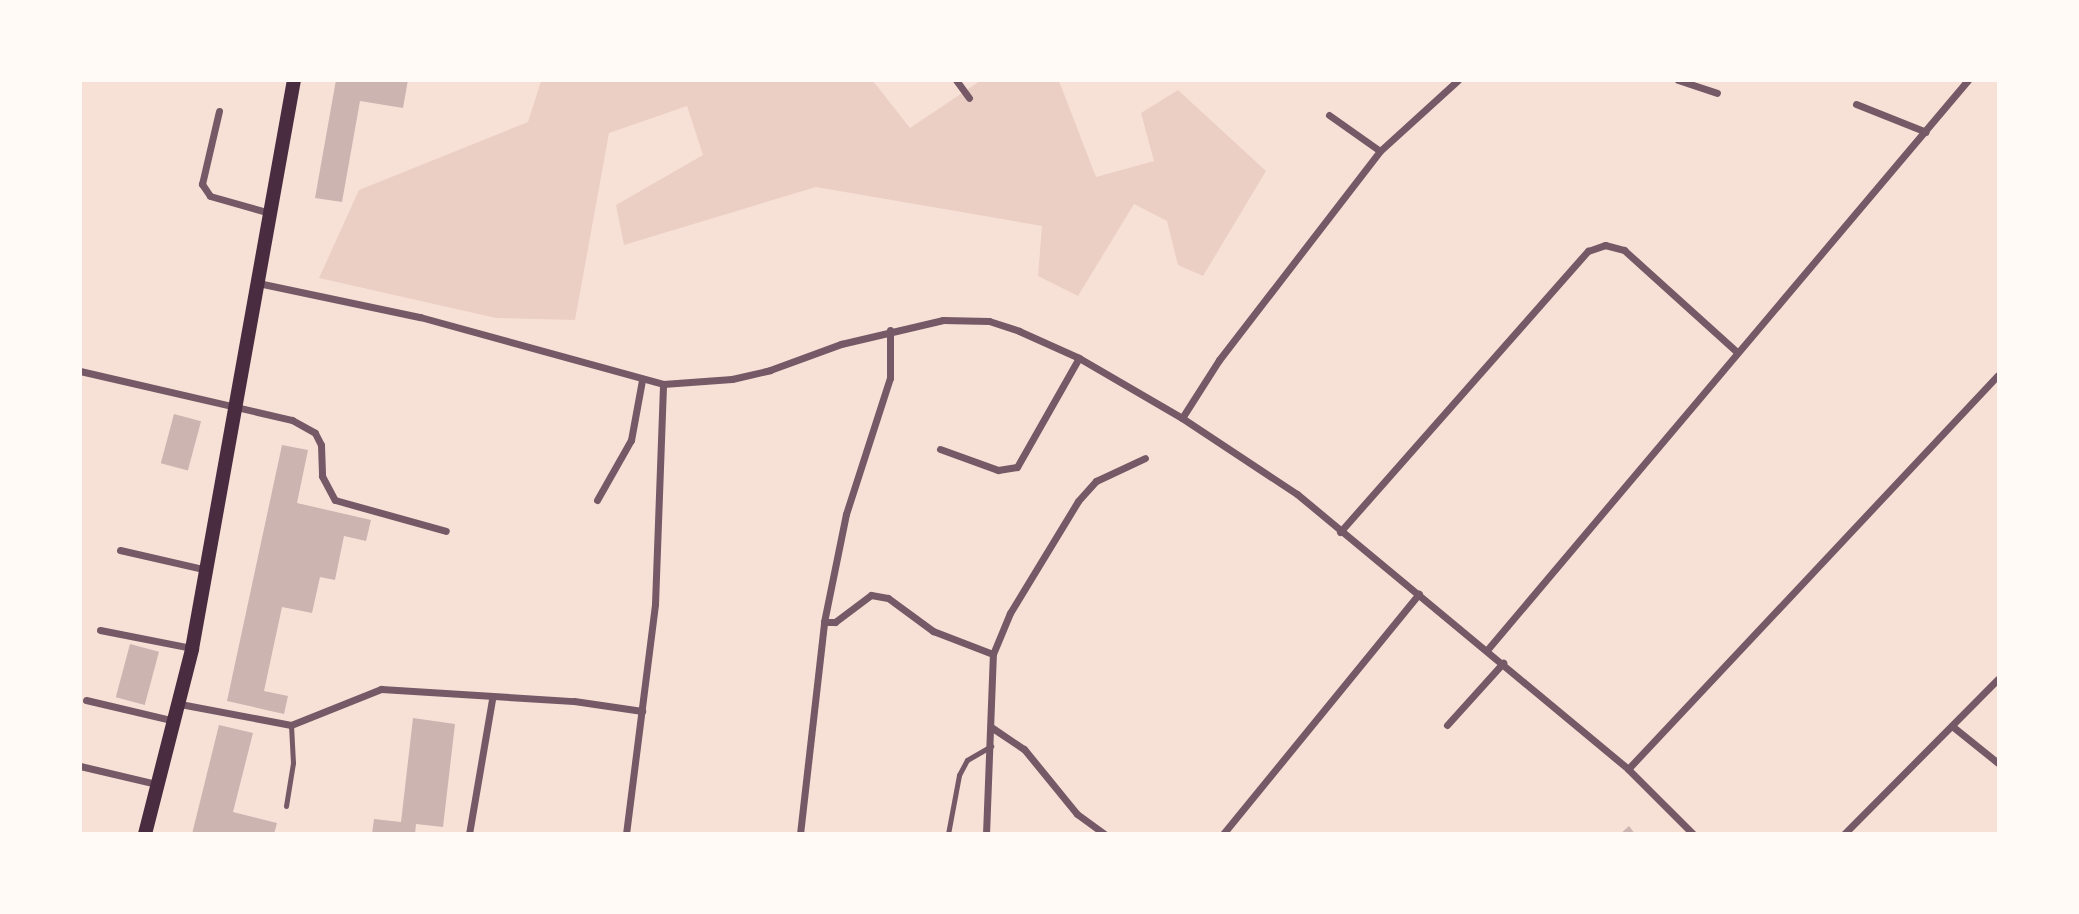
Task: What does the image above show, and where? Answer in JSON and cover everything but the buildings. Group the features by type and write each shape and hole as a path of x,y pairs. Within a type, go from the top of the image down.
{"main road":[{"path":"145,834 180,704 208,570 294,80"}],"street":[{"path":"956,80 969,98"},
{"path":"1182,418 1219,360 1380,151 1458,80"},
{"path":"1678,80 1717,93"},
{"path":"1488,650 1968,80"},
{"path":"1856,104 1926,132"},
{"path":"219,111 202,184 210,196 270,213"},
{"path":"1329,115 1380,151"},
{"path":"1340,532 1588,251 1605,245 1624,250 1737,352"},
{"path":"258,283 420,317 663,384 732,379 770,370 890,330 943,320 989,321 1079,359 1182,418 1297,494 1628,769 1693,834"},
{"path":"800,834 824,622 846,514 890,378 890,330"},
{"path":"940,449 998,470 1017,467 1079,359"},
{"path":"80,371 292,420 315,433 321,445 322,476 335,500 446,531"},
{"path":"1628,769 1998,375"},
{"path":"597,500 631,440 642,380"},
{"path":"626,834 660,541 663,384"},
{"path":"986,834 993,654 1010,613 1079,501 1096,481 1145,458"},
{"path":"120,550 208,570"},
{"path":"1223,834 1419,594"},
{"path":"824,622 835,622 871,595 888,598 933,631 993,654"},
{"path":"100,630 192,649"},
{"path":"1447,725 1503,663"},
{"path":"1844,834 1998,679"},
{"path":"180,704 291,725 381,690 492,699 574,701 642,711"},
{"path":"468,834 492,699"},
{"path":"86,700 175,721"},
{"path":"1952,726 1998,763"},
{"path":"991,727 1024,750 1077,814 1105,834"},
{"path":"80,766 158,784"}],"lane":[{"path":"286,806 293,763 291,725"},
{"path":"948,834 959,775 967,760 991,746"}],"shaded area":[{"path":"541,81 873,81 910,128 980,81 1059,81 1096,177 1154,161 1141,113 1178,90 1266,171 1203,276 1178,265 1167,221 1134,204 1078,296 1038,276 1042,226 816,187 624,245 616,205 703,155 687,106 609,133 575,320 496,318 319,278 359,190 528,122"}]}
